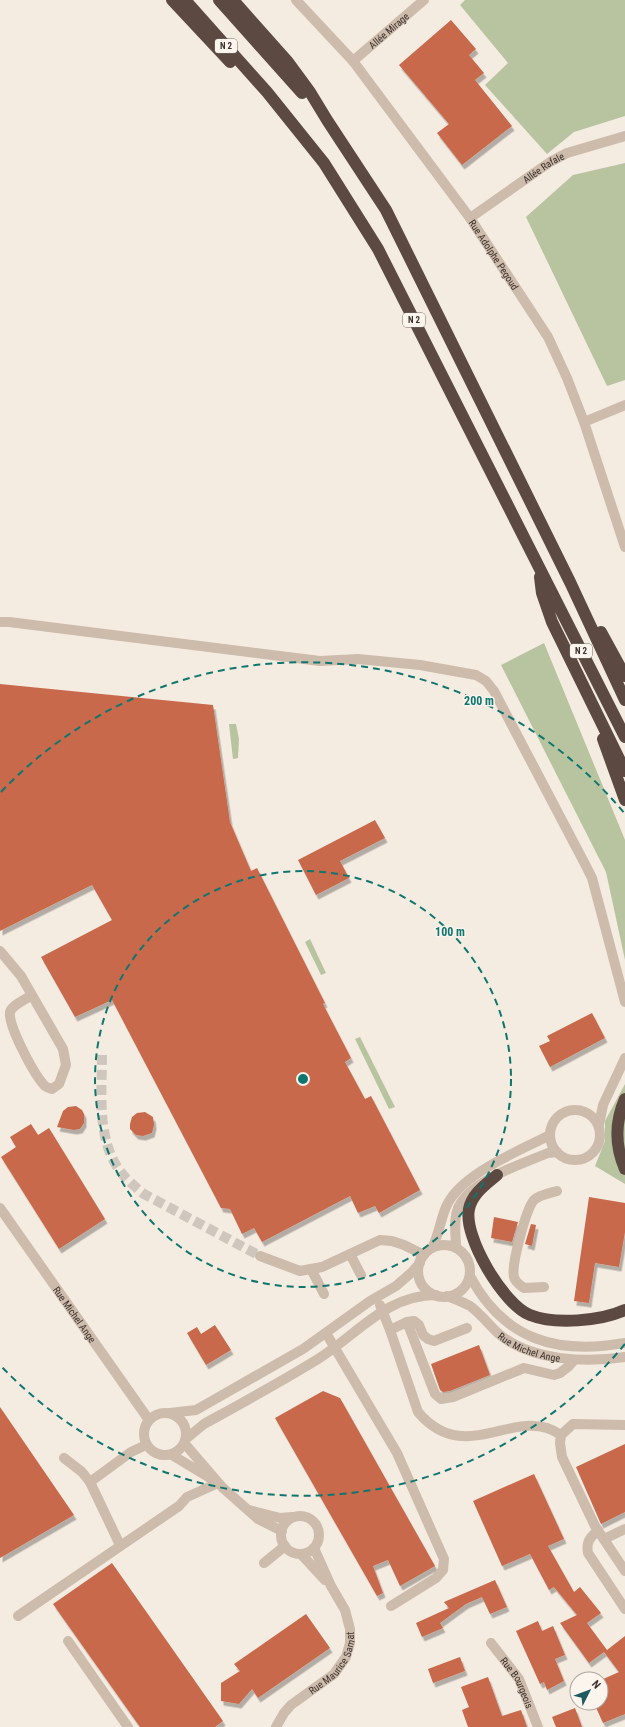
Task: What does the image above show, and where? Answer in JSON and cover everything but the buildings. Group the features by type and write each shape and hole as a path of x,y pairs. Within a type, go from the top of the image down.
{"highway":[{"path":"172,0 237,70 251,82 267,92"},
{"name":"N 2","path":"186,0 267,92 324,163 378,249 625,737"},
{"name":"N 2","path":"219,0 327,120 386,210 570,582 625,700"},
{"path":"233,0 288,62 310,92 327,120"},
{"path":"538,564 542,593 552,622 625,771"},
{"path":"570,582 605,638 625,676"},
{"path":"585,689 625,800"},
{"path":"625,1098 620,1111 617,1134 619,1155 625,1169"},
{"path":"497,1175 473,1197 469,1210 468,1222 476,1244 500,1288 511,1301 529,1314 546,1320 559,1322 590,1318 625,1310"}],"street":[{"name":"Rue Adolphe Pegoud","path":"296,0 352,60 470,218 548,337 568,378 625,547"},
{"name":"Allée Mirage","path":"352,60 424,0"},
{"name":"Allée Rafale","path":"470,218 550,162 580,148 625,136"},
{"path":"584,422 625,405"},
{"path":"0,622 320,661 358,658 412,664 476,675 486,681 494,691 592,878 625,1002"},
{"path":"0,951 21,976 32,995 63,1049 66,1065 59,1084 52,1089 44,1086 24,1054 13,1026 10,1013 12,1008 32,995"},
{"path":"599,1125 594,1117 586,1111 577,1109 565,1111 555,1119 551,1126 550,1135 552,1144 557,1152 565,1158 577,1160 588,1157 597,1148 601,1137 599,1125 603,1105 625,1058"},
{"path":"425,1255 444,1245 456,1248 463,1253 468,1260 470,1276 462,1290 447,1296 421,1295 400,1301 382,1311 335,1348 204,1424 186,1441 178,1452 172,1455 165,1456 158,1454 146,1445 144,1432 149,1420 159,1414 196,1410 303,1349 377,1297 396,1286 411,1274 438,1237 446,1207 461,1187 481,1171 550,1135"},
{"path":"456,1248 456,1219 458,1208 466,1196 475,1188 497,1175 548,1153 557,1152"},
{"path":"544,1287 524,1288 514,1277 514,1269 529,1206 536,1198 557,1191"},
{"name":"Rue Michel Ange","path":"0,1208 149,1420"},
{"path":"260,1256 300,1271 322,1267 380,1240 398,1243 425,1255"},
{"path":"350,1254 361,1275"},
{"path":"425,1255 420,1279 427,1289 436,1295"},
{"path":"311,1269 324,1294"},
{"name":"Rue Michel Ange","path":"470,1276 486,1301 505,1321 522,1332 541,1341 572,1347 606,1346 625,1343"},
{"name":"Rue Michel Ange","path":"447,1296 470,1306 500,1335 526,1350 558,1358 574,1360 604,1360 625,1357"},
{"path":"377,1297 418,1412 427,1422 438,1430 453,1436 470,1437 531,1426 553,1430 561,1435"},
{"path":"390,1330 407,1322 414,1321 419,1325 423,1335 434,1341 467,1328"},
{"path":"407,1322 435,1394 441,1399 453,1397 524,1368 554,1375 560,1373 574,1360"},
{"path":"326,1333 397,1453 444,1559 443,1570 436,1578 391,1606"},
{"path":"170,1413 178,1417 184,1423 187,1430 186,1441 218,1483"},
{"path":"625,1425 573,1424 561,1435 560,1443 562,1457 598,1530 625,1571"},
{"path":"90,1482 131,1452 146,1445"},
{"path":"172,1455 218,1483 258,1519 282,1531"},
{"path":"64,1458 82,1472 90,1482 120,1545"},
{"path":"18,1616 179,1506 187,1497 218,1483"},
{"path":"249,1510 280,1518 305,1516 316,1524 319,1536 314,1548 301,1554"},
{"path":"264,1563 285,1546 282,1542 282,1531 287,1521 292,1517"},
{"path":"604,1540 625,1529"},
{"path":"598,1530 589,1539 587,1546 588,1553 625,1610"},
{"name":"Rue Maurice Samat","path":"285,1546 292,1552 301,1554 331,1586"},
{"name":"Rue Maurice Samat","path":"276,1727 284,1712 291,1705 334,1674 346,1658 350,1643 350,1629 345,1610 331,1586 314,1548"},
{"path":"68,1641 128,1727"},
{"name":"Rue Bourgeois","path":"491,1643 519,1678 538,1727"}],"green space":[{"path":"465,0 625,0 625,116 574,132 547,154 485,85 508,63 460,5"},
{"path":"625,163 625,380 607,386 526,217 573,175"},
{"path":"544,643 625,840 625,960 606,872 501,665"},
{"path":"229,724 236,724 239,739 238,758 233,759"},
{"path":"310,939 326,973 321,975 305,942"},
{"path":"360,1037 395,1107 389,1109 355,1039"},
{"path":"625,1084 625,1184 595,1166 605,1141 605,1121"}],"tunnel":[{"path":"102,1055 101,1098 103,1126 110,1153 122,1173 144,1194 260,1256"}]}
